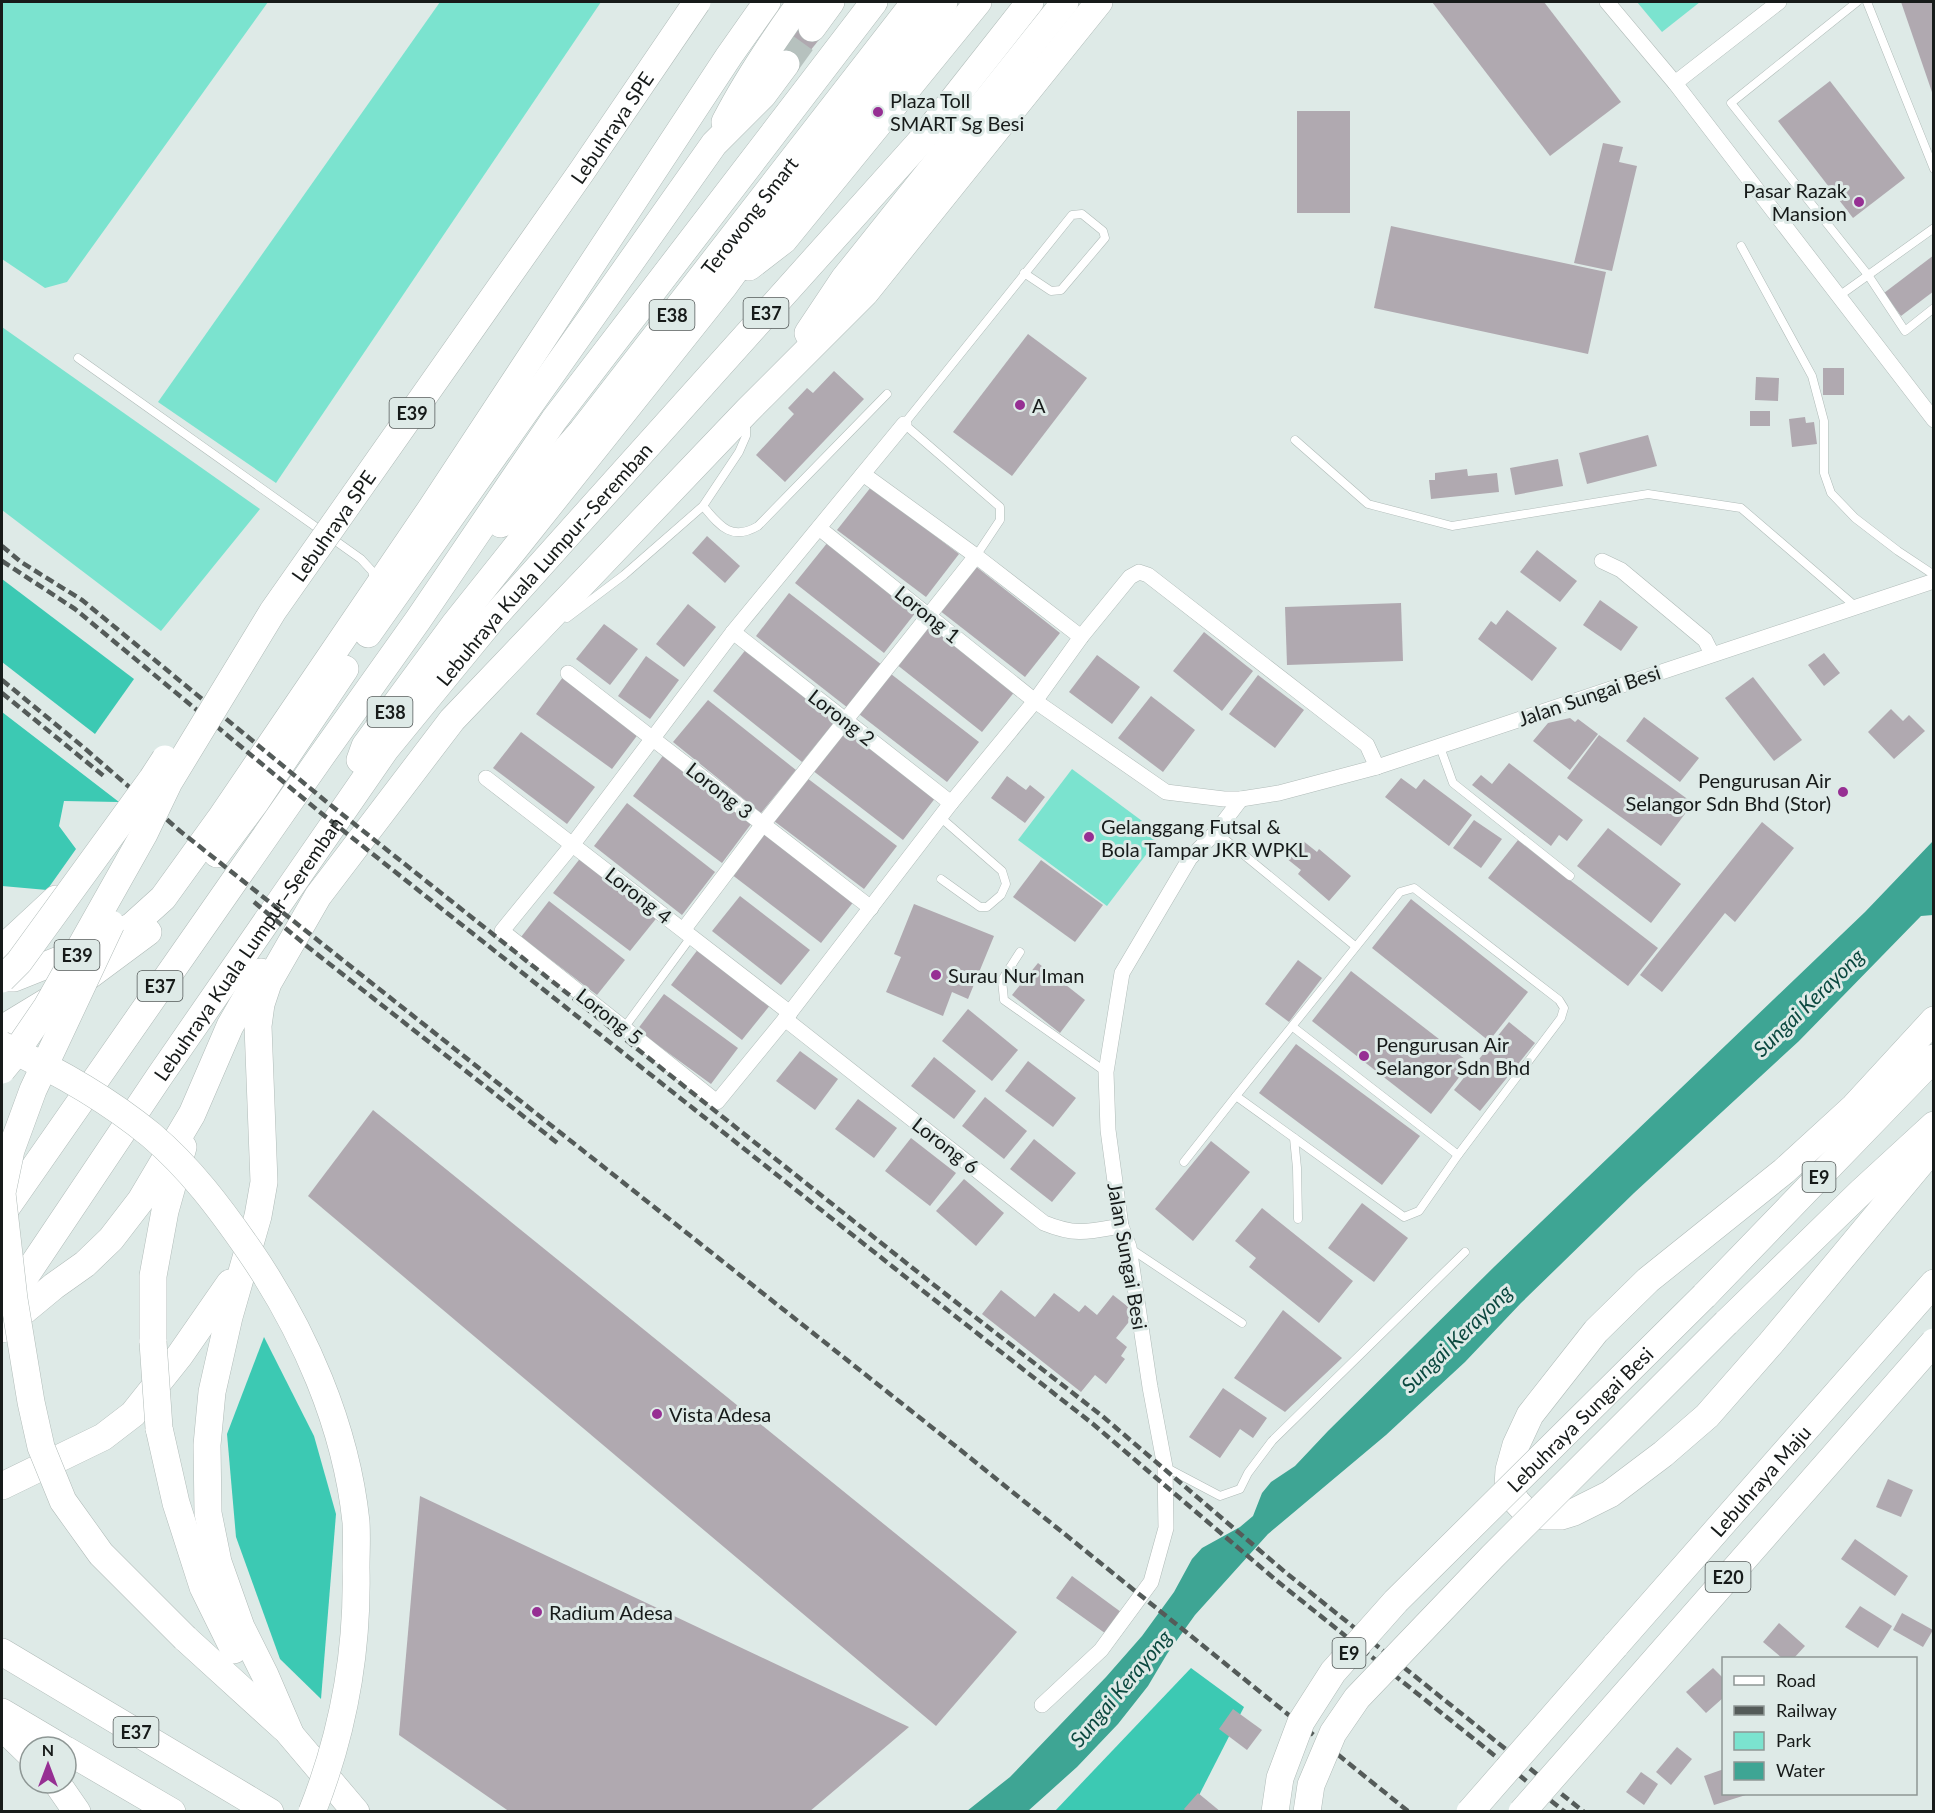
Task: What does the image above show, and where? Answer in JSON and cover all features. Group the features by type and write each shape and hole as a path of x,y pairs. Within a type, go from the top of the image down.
{"highway":[{"name":"Lebuhraya SPE","path":"2,949 81,875 152,779 258,609 571,164 681,2"},
{"name":"Lebuhraya SPE","path":"2,1070 46,1008 144,834 170,782 273,611 582,171 697,2"},
{"path":"2,978 14,978 84,950 132,926 163,898 220,819 376,589 767,2"},
{"path":"2,1029 86,978 148,933 180,904 255,803 365,638 714,144 742,88 801,2"},
{"path":"812,28 831,2"},
{"name":"E37","path":"2,1214 418,620 554,420 874,2"},
{"name":"Terowong Smart","path":"418,620 582,430 915,2"},
{"name":"Terowong Smart","path":"345,808 365,746 460,617 724,286 801,180 944,2"},
{"name":"Terowong Smart","path":"724,286 784,240 978,2"},
{"name":"Lebuhraya Kuala Lumpur–Seremban","path":"2,1311 159,1077 385,750 494,617 919,143 1030,2"},
{"path":"772,386 844,279 1065,2"},
{"path":"290,1733 241,1626 218,1562 208,1513 207,1445 212,1392 229,1317 249,1251 264,1182 258,1026 261,1004 268,984 318,896 453,720 747,411 865,293 1099,2"},
{"path":"714,144 763,95 786,64"},
{"path":"2,1329 85,1264 111,1239 141,1200 192,1114 230,1026 254,982 376,791 385,750"},
{"path":"2,1198 11,1150 33,1090 104,941 144,834"},
{"path":"2,978 19,962 81,875"},
{"path":"2,993 40,987 120,953"},
{"path":"1934,1020 1854,1107 1784,1171 1648,1280 1596,1331 1530,1415 1509,1470 1508,1486 1516,1501 1527,1512 1544,1516 1574,1512 1610,1494 1663,1454 1707,1416 1736,1384 1934,1147"},
{"path":"2,1045 74,1081 150,1135 187,1169 220,1207 272,1284 313,1364 336,1426 348,1471 356,1523 357,1595 354,1647 345,1703 324,1779 312,1812"},
{"name":"Lebuhraya Sungai Besi","path":"1275,1812 1280,1778 1301,1722 1333,1672 1396,1601 1704,1296 1934,1058"},
{"path":"192,1114 165,1211 153,1276 153,1342 159,1428 176,1503 203,1587 253,1690 356,1812"},
{"name":"Lebuhraya Sungai Besi","path":"1307,1812 1311,1785 1333,1733 1357,1698 1492,1557 1726,1323 1860,1192 1934,1125"},
{"path":"2,1193 14,1299 31,1402 41,1447 63,1501 101,1554 185,1638 290,1733"},
{"path":"2,1486 103,1437 133,1414 207,1319 249,1251"},
{"name":"Lebuhraya Maju","path":"1470,1812 1934,1283"},
{"name":"Lebuhraya Maju","path":"1522,1812 1934,1342"},
{"name":"E37","path":"2,1652 270,1812"},
{"path":"2,1712 41,1735"},
{"path":"2,1727 18,1742"},
{"name":"E37","path":"78,1757 172,1812"},
{"path":"65,1795 76,1812"}],"street":[{"path":"1607,2 1675,83 1934,420"},
{"path":"1675,83 1779,2"},
{"path":"573,844 733,632 904,424"},
{"path":"863,474 976,556 1081,637"},
{"name":"Lorong 1","path":"819,528 1035,701"},
{"path":"688,933 763,824 976,556"},
{"path":"1602,561 1621,570 1705,640 1712,654"},
{"path":"788,1016 940,817 1035,701 1081,637 1130,577 1139,572 1148,575 1367,745 1377,766"},
{"name":"Jalan Sungai Besi","path":"1035,701 1166,792 1241,800 1279,794 1440,747 1934,581"},
{"name":"Lorong 2","path":"733,632 951,803"},
{"name":"Lorong 3","path":"568,673 871,908"},
{"name":"Lorong 4","path":"486,778 688,933 788,1016"},
{"name":"Jalan Sungai Besi","path":"1042,1705 1101,1650 1151,1582 1166,1528 1165,1467 1150,1387 1129,1247 1121,1226 1108,1130 1106,1072 1122,973 1190,858 1216,832 1241,800"},
{"name":"Lorong 5","path":"573,844 502,930 624,1028 717,1102 788,1016"},
{"name":"Lorong 6","path":"788,1016 1044,1222 1062,1230 1083,1233 1121,1226"}],"lane":[{"path":"1857,2 1731,104 1868,275 1905,331 1934,308"},
{"path":"1867,2 1934,169"},
{"path":"976,556 1000,520 1000,507 904,424 1024,273 1072,215 1082,214 1103,231 1105,238 1061,290 1051,291 1024,273"},
{"path":"1839,296 1934,228"},
{"path":"1741,246 1812,376 1824,421 1824,473 1831,493 1855,518 1898,551 1934,574"},
{"path":"78,358 361,560 372,571 376,589"},
{"path":"703,506 720,526 728,530 749,531 758,526 887,394"},
{"path":"560,625 576,610 624,575 703,506 739,452 746,436 747,411"},
{"path":"1295,440 1368,504 1452,526 1648,494 1741,508 1855,606"},
{"path":"472,698 514,668"},
{"path":"1440,747 1453,783 1570,876"},
{"path":"940,817 1002,871 1006,884 1001,895 987,908 980,907 941,879"},
{"path":"1216,832 1355,946"},
{"path":"1184,1162 1236,1096 1293,1028 1355,946 1400,892 1414,888 1559,1000 1564,1008 1561,1018 1458,1155 1419,1212 1404,1217 1236,1096"},
{"path":"624,1028 688,933"},
{"path":"1020,952 1002,981 1004,1000 1106,1072"},
{"path":"1293,1028 1458,1155"},
{"path":"1293,1138 1297,1167 1298,1219"},
{"path":"1129,1247 1242,1323"},
{"path":"1165,1467 1220,1496 1240,1490 1248,1473 1272,1441 1465,1252"}],"green space":[{"path":"2,2 268,2 67,282 45,288 2,259"},
{"path":"440,2 601,2 276,483 158,402"},
{"path":"1637,2 1700,2 1662,32"},
{"path":"2,327 260,509 161,631 2,510"},
{"name":"Gelanggang Futsal & Bola Tampar JKR WPKL","path":"1072,769 1161,835 1107,906 1018,840"}],"shaded area":[{"path":"2,579 134,679 95,734 2,662"},
{"path":"2,712 119,802 64,801 59,826 76,849 47,890 2,886"},
{"path":"264,1337 314,1436 336,1514 321,1699 280,1659 236,1537 227,1434"},
{"path":"1191,1668 1244,1707 1191,1811 1054,1812"}],"water":[{"name":"Sungai Kerayong","path":"1933,841 1933,915 1921,916 1799,1041 1634,1193 1521,1303 1465,1362 1386,1435 1268,1534 1195,1615 1167,1654 1148,1686 1118,1724 1077,1767 1028,1811 967,1811 1010,1777 1106,1677 1142,1636 1174,1592 1192,1559 1202,1548 1240,1527 1253,1516 1262,1493 1271,1482 1295,1466 1495,1266 1865,912"}],"building":[{"path":"1432,2 1544,2 1621,102 1550,156"},
{"path":"1901,2 1934,2 1934,95 1933,95"},
{"path":"798,18 822,36 794,71 771,53"},
{"path":"1830,81 1905,178 1853,218 1778,121"},
{"path":"1297,111 1350,111 1350,213 1297,213"},
{"path":"1603,143 1623,147 1619,162 1637,166 1612,271 1574,263"},
{"path":"1391,226 1606,272 1588,354 1374,308"},
{"path":"1934,255 1934,291 1901,316 1884,293"},
{"name":"A","path":"1028,334 1087,378 1012,476 953,432"},
{"path":"1823,368 1844,368 1844,395 1823,395"},
{"path":"834,371 864,399 785,482 756,455 794,414 788,408 807,388 813,393"},
{"path":"1756,377 1779,378 1778,401 1755,400"},
{"path":"1750,411 1770,411 1770,426 1750,426"},
{"path":"1805,417 1806,423 1814,422 1817,444 1792,447 1789,419"},
{"path":"1648,435 1657,466 1587,484 1579,453"},
{"path":"1558,459 1563,486 1515,495 1510,468"},
{"path":"1467,469 1468,476 1497,473 1499,492 1431,499 1429,480 1435,480 1435,473"},
{"path":"871,487 959,554 926,597 837,530"},
{"path":"707,536 740,566 725,583 692,553"},
{"path":"828,542 916,612 884,653 795,583"},
{"path":"1537,550 1577,581 1560,602 1520,572"},
{"path":"974,565 1060,633 1025,677 939,610"},
{"path":"789,593 882,665 848,708 756,636"},
{"path":"1600,600 1638,627 1621,651 1583,625"},
{"path":"1401,603 1403,661 1287,665 1285,607"},
{"path":"688,604 716,627 684,667 656,644"},
{"path":"1507,610 1557,648 1532,681 1478,639 1491,621 1496,625"},
{"path":"929,622 1016,690 982,732 896,664"},
{"path":"604,624 638,649 610,685 576,659"},
{"path":"1204,632 1253,671 1222,711 1173,671"},
{"path":"747,648 837,719 802,762 713,691"},
{"path":"1824,653 1840,673 1824,686 1808,665"},
{"path":"1097,655 1140,687 1112,724 1069,692"},
{"path":"646,656 679,680 650,719 618,696"},
{"path":"891,674 979,742 947,782 859,714"},
{"path":"1258,675 1304,710 1275,748 1229,714"},
{"path":"563,677 639,733 612,769 536,714"},
{"path":"1753,677 1802,740 1774,761 1725,698"},
{"path":"1151,696 1195,730 1163,772 1118,738"},
{"path":"708,700 796,770 761,813 673,742"},
{"path":"1891,709 1903,721 1909,715 1925,731 1894,759 1868,732"},
{"path":"1644,717 1699,758 1680,782 1626,741"},
{"path":"1570,718 1575,722 1578,719 1598,734 1570,770 1533,741 1548,723"},
{"path":"845,727 936,797 903,840 812,770"},
{"path":"521,732 595,787 567,824 493,768"},
{"path":"1599,735 1693,803 1661,846 1567,778"},
{"path":"665,753 754,820 722,863 633,796"},
{"path":"1509,763 1583,820 1567,841 1559,835 1551,846 1472,785 1481,775 1492,784"},
{"path":"1007,776 1026,790 1030,785 1045,797 1025,823 991,798"},
{"path":"807,778 897,846 864,889 774,821"},
{"path":"1401,778 1416,789 1424,779 1472,815 1449,846 1385,797"},
{"path":"627,803 715,872 682,915 594,846"},
{"path":"1474,820 1502,839 1481,868 1453,848"},
{"path":"1762,822 1794,848 1735,922 1725,913 1662,992 1640,975"},
{"path":"1608,828 1681,884 1651,923 1577,866"},
{"path":"765,831 855,900 821,943 731,874"},
{"path":"1302,840 1317,852 1319,849 1351,876 1329,901 1298,874 1301,870 1286,858"},
{"path":"1518,840 1658,948 1628,986 1488,878"},
{"path":"582,856 659,915 630,951 553,893"},
{"path":"1041,860 1103,905 1075,942 1013,897"},
{"path":"740,896 810,950 781,985 712,931"},
{"path":"1411,899 1528,992 1489,1041 1372,948"},
{"path":"549,901 625,960 597,995 521,937"},
{"name":"Surau Nur Iman","path":"914,904 994,936 968,999 952,992 943,1016 886,992 901,957 894,954"},
{"path":"699,948 771,1004 742,1040 671,985"},
{"path":"1298,960 1322,978 1289,1022 1265,1004"},
{"path":"1038,963 1085,1000 1060,1033 1012,995"},
{"path":"1351,971 1470,1063 1431,1114 1312,1021"},
{"path":"664,994 738,1048 711,1084 637,1030"},
{"path":"968,1009 1018,1050 992,1081 942,1041"},
{"path":"1509,1022 1535,1043 1480,1111 1454,1090"},
{"path":"1296,1044 1420,1136 1382,1185 1259,1093"},
{"path":"800,1051 838,1079 815,1110 776,1081"},
{"path":"934,1057 976,1091 954,1119 911,1086"},
{"path":"1028,1061 1076,1098 1053,1127 1005,1091"},
{"path":"985,1097 1027,1131 1004,1159 962,1126"},
{"path":"858,1099 897,1128 874,1158 835,1129"},
{"name":"Vista Adesa","path":"373,1110 1017,1632 936,1726 308,1196"},
{"path":"911,1138 956,1173 930,1206 885,1171"},
{"path":"1034,1139 1076,1173 1052,1202 1010,1169"},
{"path":"1211,1141 1250,1172 1193,1241 1155,1209"},
{"path":"964,1179 1004,1213 976,1246 936,1211"},
{"path":"1362,1203 1408,1238 1374,1282 1328,1248"},
{"path":"1262,1208 1353,1281 1319,1323 1249,1267 1256,1258 1235,1241"},
{"path":"1001,1290 1035,1317 1054,1293 1079,1312 1085,1305 1097,1315 1113,1295 1136,1313 1116,1338 1127,1347 1121,1356 1125,1359 1106,1384 1095,1375 1081,1392 982,1314"},
{"path":"1283,1310 1342,1358 1285,1412 1234,1378"},
{"path":"1223,1388 1267,1418 1253,1438 1240,1429 1220,1458 1189,1437"},
{"path":"1888,1479 1913,1490 1901,1517 1876,1507"},
{"name":"Radium Adesa","path":"420,1496 909,1727 809,1812 510,1812 399,1735"},
{"path":"1855,1539 1908,1576 1895,1596 1841,1559"},
{"path":"1072,1576 1125,1615 1109,1636 1056,1598"},
{"path":"1860,1606 1892,1626 1878,1648 1845,1627"},
{"path":"1902,1613 1933,1630 1923,1647 1893,1630"},
{"path":"1779,1623 1805,1646 1795,1657 1781,1657 1763,1642"},
{"path":"1713,1668 1722,1677 1722,1699 1706,1713 1686,1692"},
{"path":"1233,1709 1262,1730 1247,1750 1219,1729"},
{"path":"1677,1747 1692,1759 1671,1785 1656,1772"},
{"path":"1722,1770 1722,1795 1746,1795 1714,1805 1704,1776"},
{"path":"1641,1772 1658,1784 1644,1805 1626,1792"},
{"path":"1198,1793 1221,1812 1187,1812 1184,1809"}],"tunnel":[{"path":"786,64 812,28"}],"railway":[{"path":"2,546 21,562 82,600 328,803 1101,1415 1285,1572 1584,1812"},
{"path":"2,561 75,609 321,813 1093,1424 1277,1581 1565,1812"},
{"path":"2,680 180,831 958,1448 1409,1812"},
{"path":"2,693 105,777"},
{"path":"254,902 560,1145"}],"place":[{"name":"Plaza Toll SMART Sg Besi","path":"878,112"},
{"name":"Pasar Razak Mansion","path":"1859,202"},
{"name":"A","path":"1020,405"},
{"name":"Pengurusan Air Selangor Sdn Bhd (Stor)","path":"1843,792"},
{"name":"Gelanggang Futsal & Bola Tampar JKR WPKL","path":"1089,837"},
{"name":"Surau Nur Iman","path":"936,975"},
{"name":"Pengurusan Air Selangor Sdn Bhd","path":"1364,1056"},
{"name":"Vista Adesa","path":"657,1414"},
{"name":"Radium Adesa","path":"537,1612"}]}
